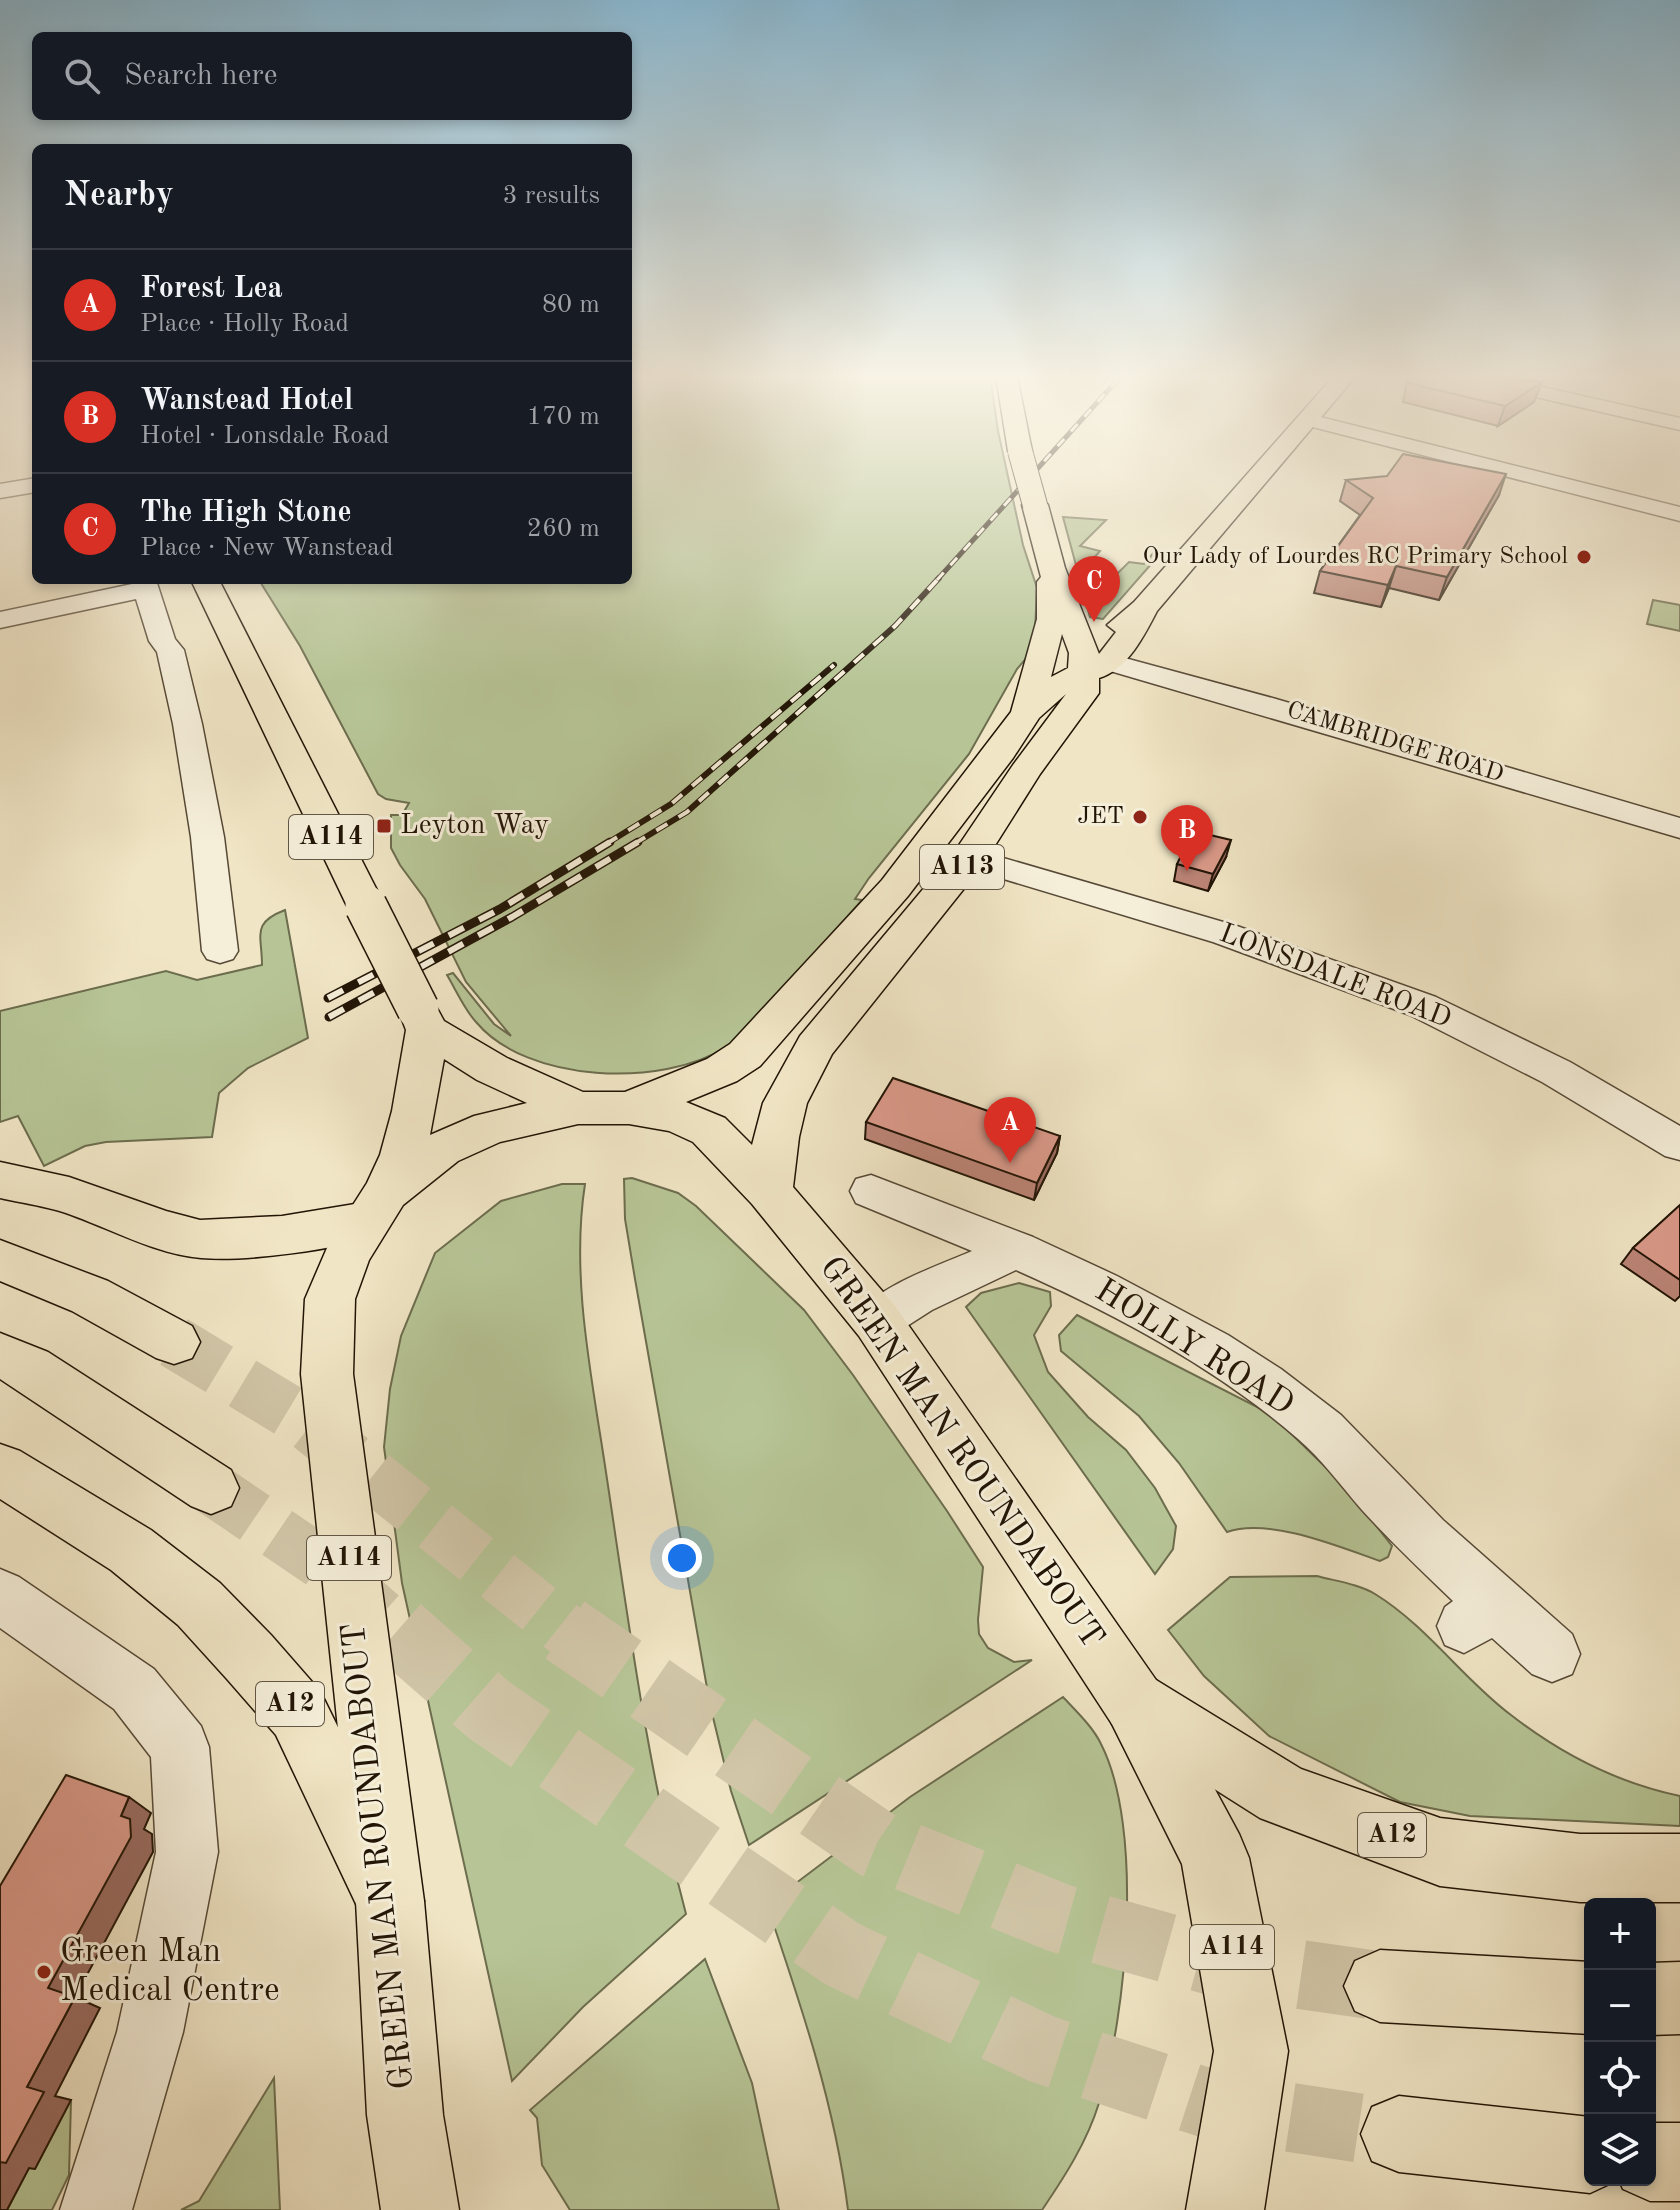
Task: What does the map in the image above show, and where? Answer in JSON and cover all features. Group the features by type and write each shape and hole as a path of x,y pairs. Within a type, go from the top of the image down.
{"main road":[{"path":"1028,479 1051,568 1092,663"},
{"name":"A113","path":"629,1108 722,1070 745,1055 763,1037 895,888 1001,751 1027,712 1053,689 1131,633 1144,608 1256,479"},
{"path":"1027,712 1051,619 1051,568"},
{"name":"A114","path":"207,584 246,654 294,762 422,1020 492,1069 578,1108"},
{"name":"A113","path":"769,1191 776,1137 785,1103 815,1046 969,858 1025,772 1083,693 1092,663"},
{"name":"A114","path":"376,1206 403,1155 411,1126 422,1020"},
{"name":"GREEN MAN ROUNDABOUT","path":"420,2210 405,2115 390,1901 327,1374 330,1299 347,1255 376,1206 442,1149 539,1114 578,1108 629,1108 677,1116 709,1130 769,1191 877,1321 1134,1702 1215,1858 1251,2051 1225,2210"},
{"path":"0,1180 69,1195 161,1229 200,1239 282,1235 376,1206"},
{"path":"0,1260 90,1296 174,1342"},
{"path":"0,1355 30,1368 211,1488"},
{"name":"A12","path":"0,1469 131,1550 199,1604 249,1657 298,1713 390,1901"},
{"name":"A12","path":"1134,1702 1283,1795 1440,1852 1580,1868 1680,1868"},
{"path":"1380,1986 1584,1998"},
{"path":"1656,1999 1680,1998"},
{"path":"1399,2134 1584,2154"},
{"path":"1656,2162 1680,2162"}],"street":[{"path":"1542,479 1680,514"},
{"path":"0,491 32,486"},
{"path":"0,620 144,584 162,641 170,650 188,716 208,832 220,951"},
{"name":"CAMBRIDGE ROAD","path":"1092,663 1266,705 1680,828"},
{"name":"LONSDALE ROAD","path":"969,858 1225,934 1423,1006 1556,1072 1680,1145"},
{"name":"HOLLY ROAD","path":"871,1191 1070,1272 1195,1340 1316,1424 1384,1497 1478,1614 1552,1654"},
{"path":"877,1321 916,1297 1017,1250"},
{"path":"0,1596 134,1689 180,1747 187,1852 150,2032 96,2210"}],"green space":[{"path":"632,479 1009,479 1023,545 1037,588 1034,649 1017,669 969,754 855,899 862,900 753,1023 726,1047 699,1060 667,1069 632,1073 596,1073 561,1068 528,1057 499,1042 476,1022 447,975 453,973 494,1024 511,1036 466,982 425,899 391,848 391,815 402,815 409,803 386,799 378,794 300,646 261,584 632,584"},
{"path":"1063,517 1106,520 1080,546 1100,551 1086,567 1117,574 1129,562 1144,564 1155,551 1161,553 1103,619 1090,617"},
{"path":"1653,600 1680,605 1680,631 1647,624"},
{"path":"285,910 308,1038 248,1068 219,1093 212,1137 106,1142 85,1146 44,1166 18,1116 0,1122 0,1011 166,971 197,980 262,965 260,938 263,925"},
{"path":"632,1178 678,1193 696,1206 804,1310 853,1375 983,1567 978,1620 979,1634 988,1648 1014,1662 1032,1660 749,1845 731,1791 710,1705 635,1279 625,1219 624,1179"},
{"path":"562,1184 585,1184 580,1257 590,1369 640,1698 686,1914 583,2007 512,2081 402,1583 384,1447 390,1389 401,1336 435,1253 501,1201"},
{"path":"1019,1283 1050,1292 1051,1306 1034,1335 1048,1372 1088,1417 1126,1450 1155,1488 1176,1526 1173,1549 1155,1574 966,1307 981,1293"},
{"path":"1077,1315 1271,1414 1346,1487 1392,1546 1388,1557 1380,1561 1283,1531 1244,1528 1227,1532 1179,1463 1139,1416 1061,1351 1059,1335"},
{"path":"1317,1576 1362,1588 1394,1607 1494,1701 1550,1742 1612,1775 1680,1796 1680,1826 1470,1816 1400,1802 1269,1736 1204,1676 1168,1630 1230,1577"},
{"path":"1063,1697 1084,1719 1101,1744 1114,1780 1123,1823 1127,1871 1127,1922 1117,2022 1109,2066 1088,2131 1042,2210 848,2210 826,2094 767,1905 910,1797"},
{"path":"705,1959 752,2083 779,2210 570,2210 542,2165 537,2118 530,2110"},
{"path":"274,2078 280,2210 181,2210 199,2201"},
{"path":"71,2100 69,2175 52,2210 7,2210 29,2168 35,2169"}],"building":[{"path":"1503,479 1447,577 1396,566 1388,585 1320,571 1373,498 1346,480"},
{"path":"1193,831 1231,840 1213,874 1177,864"},
{"path":"893,1078 1060,1136 1037,1183 866,1122"},
{"path":"1680,1205 1680,1280 1633,1248"},
{"name":"Green Man Medical Centre","path":"66,1775 129,1797 121,1816 130,1819 131,1837 48,1988 75,1997 27,2087 44,2092 6,2163 0,2162 0,1886"}],"tunnel":[{"path":"174,1342 300,1418 568,1632"},
{"path":"211,1488 323,1564 400,1632"},
{"path":"398,1630 489,1710 842,1954 1042,2049 1216,2106 1399,2134"},
{"path":"565,1630 876,1844 1059,1918 1221,1963 1380,1986"}],"railway":[{"path":"937,580 1028,479"},
{"path":"634,844 687,812 895,626 939,578"},
{"path":"606,844 671,804 834,665"},
{"path":"328,998 500,909 610,842"},
{"path":"329,1017 512,917 638,842"}],"place":[{"name":"Our Lady of Lourdes RC Primary School","path":"1584,557"},
{"name":"The High Stone","path":"1094,622"},
{"name":"JET","path":"1140,817"},
{"name":"Leyton Way","path":"384,826"},
{"name":"Wanstead Hotel","path":"1187,871"},
{"name":"Forest Lea","path":"1010,1163"},
{"name":"Green Man Medical Centre","path":"44,1972"}]}
